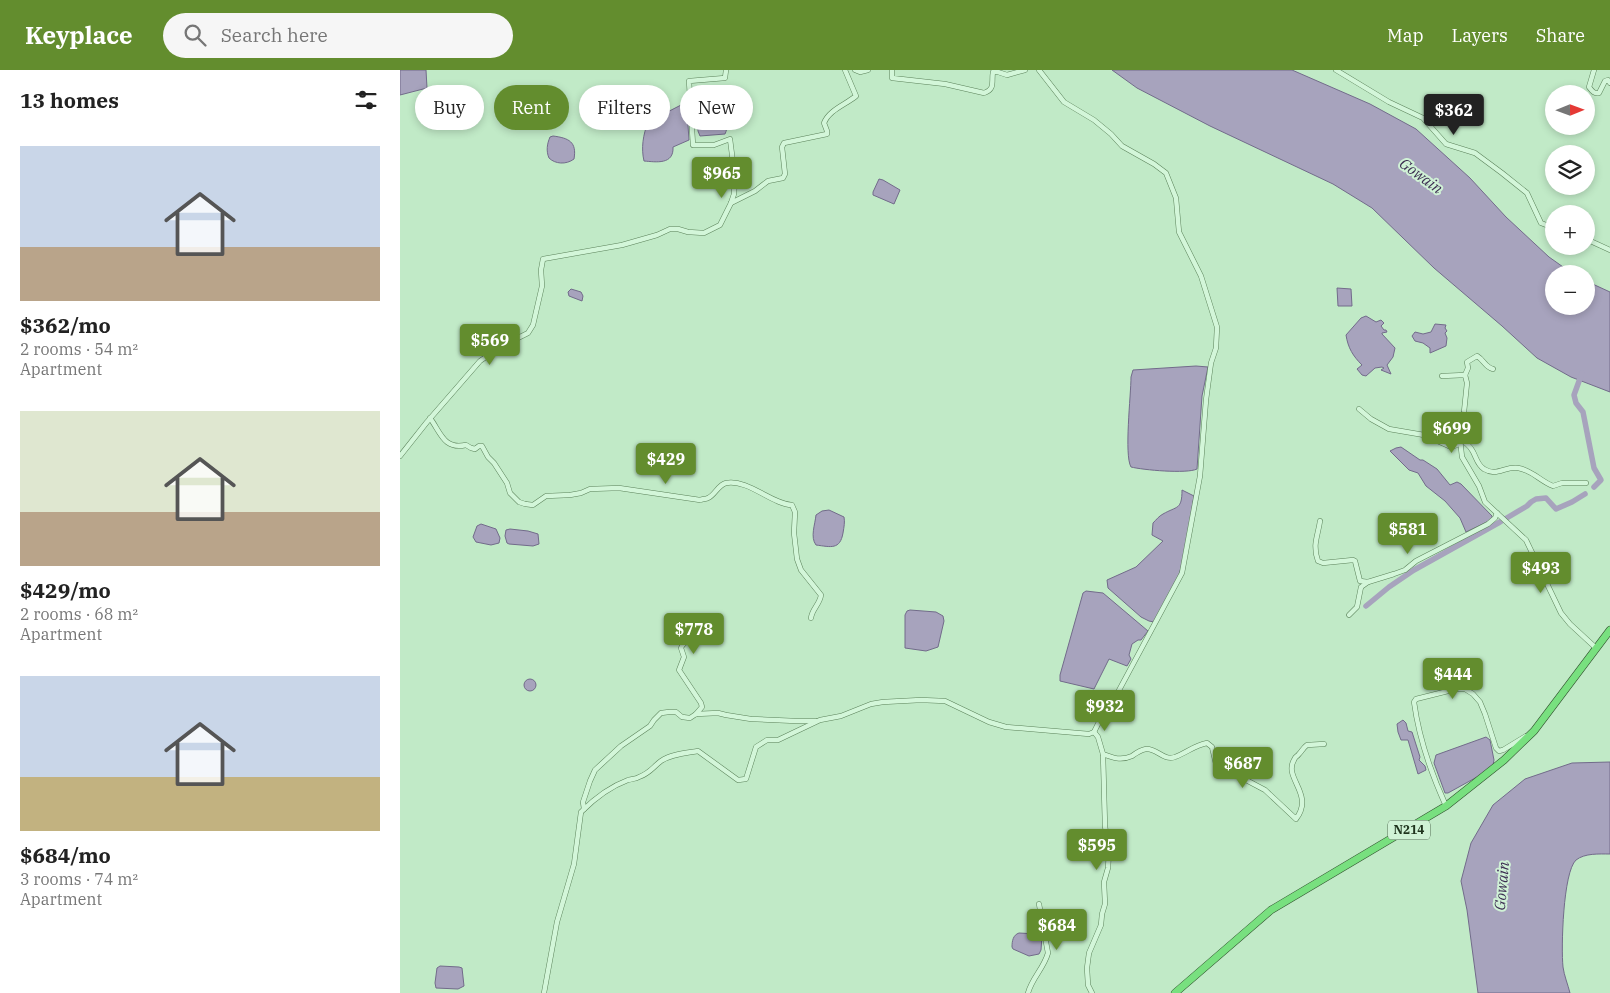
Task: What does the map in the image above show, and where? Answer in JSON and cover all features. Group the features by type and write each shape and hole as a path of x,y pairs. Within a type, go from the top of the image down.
{"highway":[{"name":"N214","path":"1175,993 1271,910 1446,806 1504,760 1534,731 1610,630"}],"street":[{"path":"400,456 430,418 480,361 502,346 528,333 533,325 542,286 540,270 543,259 622,245 657,235 670,229 704,234 720,225 734,194 735,178 730,139 714,145 693,145 689,81 725,78 726,70"},
{"path":"731,203 755,191 768,181 783,178 785,174 782,147 784,143 827,134 825,120 837,108 856,96 845,70"},
{"path":"855,70 860,72 868,70"},
{"path":"892,70 892,78 945,84 984,93 989,92 992,88 994,81 993,72 1007,75 1025,70"},
{"path":"696,714 718,713 726,716 751,719 820,720 841,716 872,704 883,702 945,701 989,722 1006,727 1089,734 1094,732 1110,707 1182,573 1200,476 1206,400 1211,363 1216,348 1217,327 1202,276 1179,232 1176,198 1166,173 1122,146 1094,120 1064,102 1039,70"},
{"path":"1336,70 1388,102 1423,118 1446,144 1475,153 1527,193 1541,223 1545,225"},
{"path":"1594,70 1589,87 1591,91 1596,94 1599,93 1605,81 1608,80 1610,83"},
{"path":"1595,244 1610,250"},
{"path":"1493,369 1477,356 1467,362 1468,368 1465,375 1467,383 1460,439 1462,458 1479,486 1485,502 1526,540 1561,613 1596,648"},
{"path":"1442,376 1465,375"},
{"path":"1359,410 1370,419 1389,429 1424,435 1452,447 1460,439"},
{"path":"430,418 449,444 456,446 466,445 475,449 482,446 507,483 510,493 519,502 525,504 533,505 546,496 570,495 582,493 590,489 618,488 700,500 709,498 724,483 737,484 758,491 783,505 792,505 795,512 794,533 797,560 801,570 821,595 811,618"},
{"path":"1460,439 1472,449 1478,464 1490,472 1496,473 1518,468 1535,474 1552,486 1562,483 1586,483"},
{"path":"1350,615 1357,607 1361,587 1368,582 1405,570 1416,561 1477,530 1496,518 1497,513"},
{"path":"1320,521 1319,533 1314,548 1318,561 1323,564 1353,560 1355,561 1360,581 1368,582"},
{"path":"584,809 583,802 595,770 621,746 650,726 661,714 676,712 682,717 690,718 702,707 702,703 679,670 684,657 681,648 699,632 696,628 689,626 681,631"},
{"path":"1446,806 1423,749 1416,718 1414,702 1416,699 1456,689 1466,689 1473,694 1483,708 1499,751 1534,731"},
{"path":"544,993 556,929 574,864 581,812 584,809 607,788 639,778 652,770 661,761 676,755 698,751 738,780 746,779 756,747 767,740 778,740 820,720"},
{"path":"1092,993 1088,985 1087,968 1089,953 1101,925 1105,904 1104,882 1108,868 1109,852 1105,826 1103,754 1094,732"},
{"path":"1103,754 1114,759 1121,759 1146,749 1153,750 1163,756 1174,757 1207,743 1212,747 1216,764 1265,790 1296,819 1301,812 1303,804 1292,772 1293,760 1307,745 1324,744"},
{"path":"1028,993 1048,953 1039,904"}],"water":[{"path":"400,70 426,70 427,85 415,85 415,91 400,95"},
{"name":"Gowain","path":"1112,70 1292,70 1370,104 1416,129 1470,178 1545,255 1560,265 1545,265 1545,315 1595,315 1595,285 1610,292 1610,392 1571,377 1537,358 1434,268 1372,208 1333,184 1210,126 1137,88"},
{"path":"680,106 680,130 688,130 689,140 673,147 673,153 667,160 659,162 644,161 643,142 646,130 670,130 670,111"},
{"path":"727,130 725,134 700,136 698,131"},
{"path":"553,136 571,142 575,153 574,159 561,163 554,162 549,158 547,153 548,145 550,137"},
{"path":"879,179 900,190 894,204 873,195"},
{"path":"1337,288 1351,289 1352,306 1338,306"},
{"path":"571,289 581,292 583,296 582,301 569,296 568,292"},
{"path":"1366,316 1376,322 1381,320 1384,323 1381,326 1387,332 1382,334 1395,348 1393,357 1387,365 1391,374 1381,370 1384,368 1382,367 1375,368 1366,376 1362,375 1357,369 1362,365 1351,352 1346,335 1361,318"},
{"path":"1435,324 1446,325 1446,346 1430,353 1430,348 1423,343 1415,341 1412,336 1415,332 1423,334 1431,332"},
{"path":"1208,367 1202,396 1197,469 1175,471 1131,467 1128,438 1133,370"},
{"path":"1401,447 1437,469 1450,485 1457,482 1461,484 1492,518 1466,532 1460,518 1445,501 1426,486 1418,473 1409,470 1390,451"},
{"path":"1182,490 1194,496 1186,549 1179,575 1154,622 1149,621 1141,617 1108,588 1107,580 1136,567 1163,541 1152,535 1153,523 1162,515 1178,507 1181,501"},
{"path":"829,510 844,517 842,538 834,546 816,545 813,535 816,515 822,511"},
{"path":"481,524 496,529 500,538 499,543 491,545 476,542 473,537 477,526"},
{"path":"506,530 538,534 539,544 533,546 507,543"},
{"path":"1086,591 1103,593 1148,631 1141,640 1132,644 1129,655 1131,659 1127,666 1109,659 1094,689 1060,681 1060,675 1083,593"},
{"path":"910,610 936,612 943,616 944,621 938,647 926,651 905,648 905,615"},
{"path":"528,679 532,679 536,685 532,691 528,691 524,687 524,683"},
{"path":"1403,720 1408,731 1412,732 1420,757 1419,760 1425,766 1426,770 1418,774 1408,740 1401,740 1398,732 1397,724"},
{"path":"1486,737 1490,740 1494,760 1493,765 1486,772 1445,793 1434,763 1436,755"},
{"name":"Gowain","path":"1610,762 1610,854 1592,854 1576,860 1568,879 1564,911 1562,957 1570,993 1478,993 1467,910 1461,881 1471,843 1493,805 1525,779 1572,763"},
{"path":"1019,933 1042,936 1039,954 1029,956 1013,949 1013,938"},
{"path":"440,966 462,968 464,986 458,989 436,988 437,968"}],"waterway":[{"path":"1582,373 1574,395 1576,403 1583,412 1594,468 1601,480 1594,487"},
{"path":"1366,606 1414,570 1500,522 1536,499 1546,498 1556,509 1585,494"}]}
